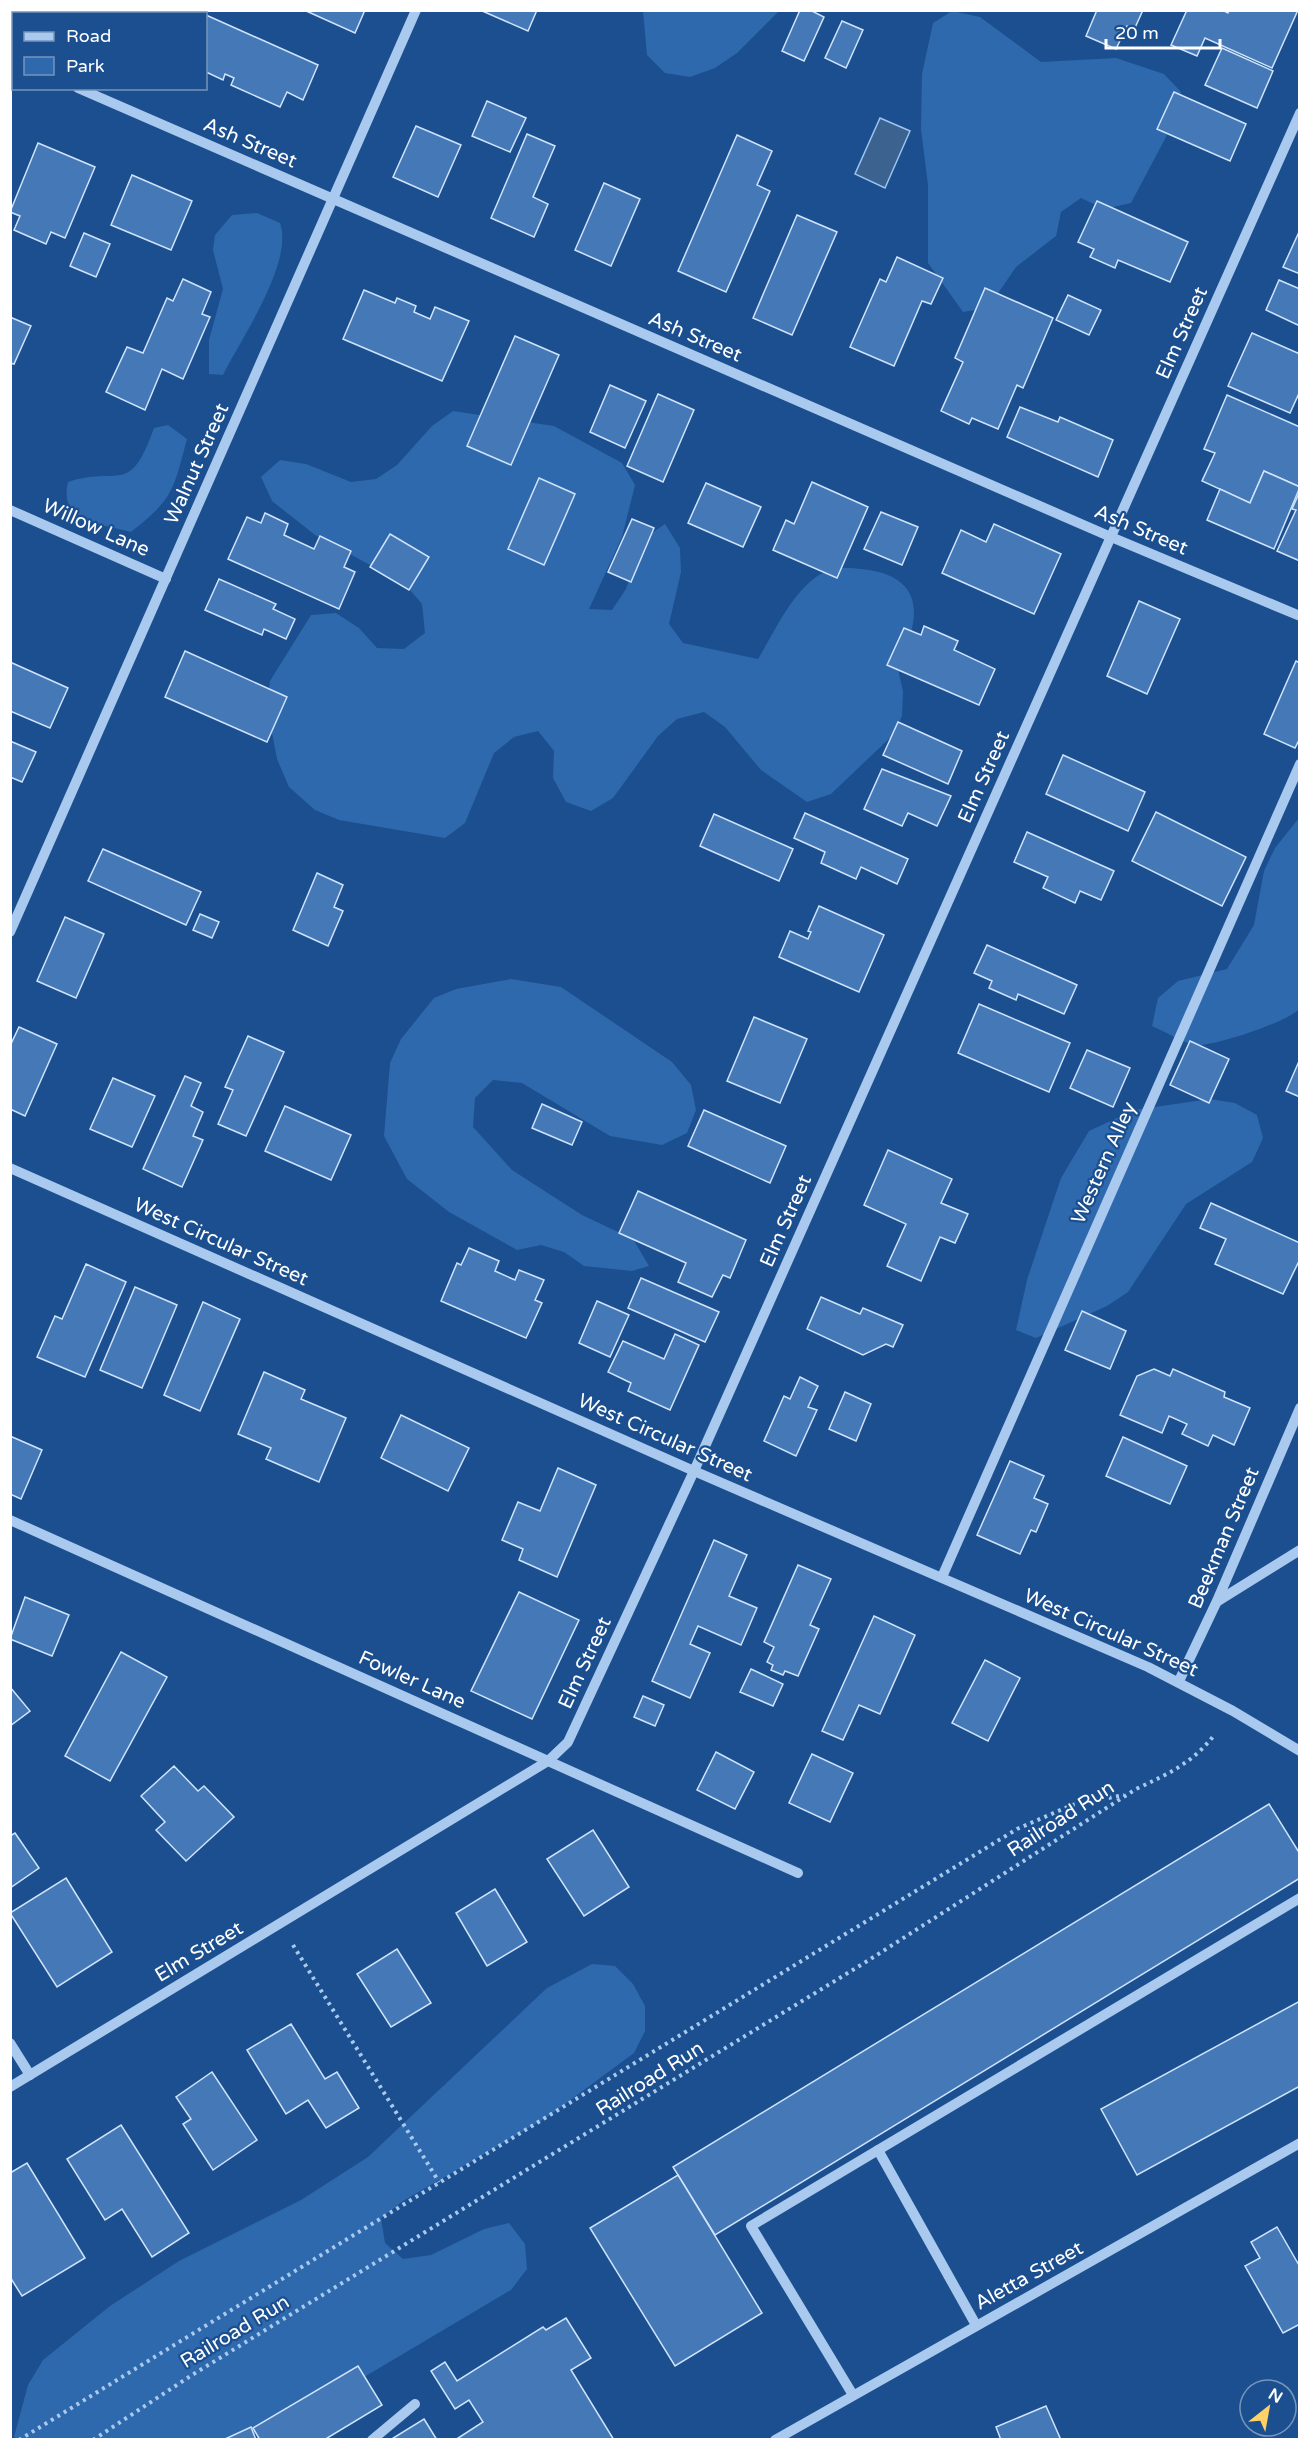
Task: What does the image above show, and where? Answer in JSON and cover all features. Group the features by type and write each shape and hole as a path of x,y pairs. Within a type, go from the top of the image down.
{"street":[{"name":"Walnut Street","path":"10,932 416,10"},
{"name":"Ash Street","path":"83,90 1111,537 1299,616"},
{"name":"Elm Street","path":"10,2086 548,1761 568,1742 694,1471 1299,113"},
{"name":"Willow Lane","path":"10,510 166,579"},
{"name":"Western Alley","path":"942,1577 1299,764"},
{"name":"West Circular Street","path":"10,1168 694,1471 1179,1681 1299,1751"},
{"name":"Beekman Street","path":"1179,1681 1217,1601 1299,1408"},
{"name":"Fowler Lane","path":"10,1520 798,1873"},
{"path":"1217,1601 1299,1550"},
{"path":"853,2395 751,2226 1299,1898"},
{"path":"10,2043 30,2075"},
{"name":"Aletta Street","path":"775,2439 1299,2143"},
{"path":"878,2150 976,2325"},
{"path":"372,2439 415,2404"}],"path":[{"name":"Railroad Run","path":"93,2439 192,2375 849,1973 1128,1794 1168,1774 1202,1752 1215,1734"},
{"path":"19,2439 1017,1829 1072,1805 1128,1794"},
{"path":"293,1945 439,2182"}],"green space":[{"path":"643,10 779,11 737,53 715,68 690,77 665,73 647,55"},
{"path":"952,11 980,17 1041,62 1116,58 1164,74 1181,92 1166,137 1131,203 1104,209 1081,198 1061,212 1056,236 1016,267 988,308 963,312 928,263 928,185 921,129 922,74 933,23"},
{"path":"257,213 280,223 282,239 280,258 264,300 223,375 209,374 209,340 223,289 213,250 215,235 232,215"},
{"path":"453,411 554,426 622,463 635,485 622,537 589,609 612,610 626,589 643,539 665,524 680,548 681,572 669,624 683,643 758,659 798,594 826,571 855,568 882,573 897,580 907,590 913,602 914,616 906,648 897,665 903,691 902,716 892,736 831,794 807,802 761,770 725,727 704,712 677,719 658,736 613,798 591,811 566,802 553,778 554,751 538,731 514,737 494,753 465,823 445,838 339,820 315,810 289,787 277,759 267,707 270,681 311,615 336,613 359,628 377,648 404,649 425,633 422,604 405,584 315,535 272,501 261,477 280,460 306,464 351,482 376,479 397,465 432,426"},
{"path":"168,425 187,439 170,492 156,510 131,532 96,523 76,513 70,506 67,495 68,482 121,475 130,471 145,450 154,428"},
{"path":"1299,818 1300,1008 1282,1020 1267,1026 1203,1045 1184,1042 1152,1026 1158,998 1178,981 1227,969 1254,925 1264,871 1275,848"},
{"path":"511,979 561,987 672,1062 691,1085 696,1110 687,1133 662,1145 610,1136 522,1083 493,1080 475,1098 473,1127 512,1170 582,1215 633,1239 649,1266 632,1271 584,1266 564,1252 541,1245 517,1250 449,1212 407,1179 384,1136 390,1063 401,1039 434,998 456,989"},
{"path":"1210,1099 1235,1103 1257,1115 1263,1138 1252,1162 1186,1204 1128,1292 1107,1306 1036,1338 1016,1330 1027,1280 1061,1178 1089,1131 1134,1110"},
{"path":"592,1964 615,1966 633,1984 645,2006 645,2031 634,2053 546,2118 403,2201 381,2218 385,2243 403,2259 431,2255 484,2229 509,2223 525,2244 527,2269 511,2290 327,2399 244,2439 17,2440 14,2437 28,2385 43,2360 110,2306 179,2261 301,2200 368,2157 547,1988"}],"shaded area":[{"path":"880,118 910,131 885,188 855,174"}],"building":[{"path":"98,10 159,10 158,12 98,12"},
{"path":"304,10 365,10 355,33"},
{"path":"480,10 537,10 528,31"},
{"path":"800,10 810,10 824,17 804,61 782,51"},
{"path":"1097,10 1143,10 1134,30 1127,26 1116,49 1086,36"},
{"path":"1187,10 1222,10 1228,13 1229,10 1298,10 1272,68 1205,38 1197,56 1171,45"},
{"path":"207,15 318,65 303,100 287,92 280,107 231,85 234,78 225,74 223,80 207,72"},
{"path":"842,21 863,30 846,68 825,58"},
{"path":"1222,48 1273,71 1257,108 1205,85"},
{"path":"1174,92 1246,124 1230,161 1157,129"},
{"path":"487,101 526,118 510,152 472,136"},
{"path":"416,126 461,145 438,197 393,177"},
{"path":"527,134 555,146 533,197 548,204 534,237 491,218"},
{"path":"737,135 772,151 757,185 770,191 726,292 678,271"},
{"path":"38,143 95,167 65,238 51,232 46,244 14,230 20,216 10,212"},
{"path":"132,175 192,201 171,250 111,225"},
{"path":"604,183 640,199 611,266 575,250"},
{"path":"1097,201 1188,242 1170,282 1118,260 1115,268 1090,257 1094,249 1078,242"},
{"path":"797,215 837,232 792,335 753,318"},
{"path":"1300,232 1300,274 1283,267"},
{"path":"84,233 110,244 96,277 70,266"},
{"path":"897,257 943,278 931,304 922,301 894,366 850,347 880,279 886,282"},
{"path":"183,279 211,292 202,314 210,317 183,379 162,369 145,410 106,392 127,347 143,353 167,298 173,301"},
{"path":"1279,280 1300,289 1300,326 1266,310"},
{"path":"985,288 1053,318 1023,388 1017,385 998,429 972,418 969,424 941,411 963,362 955,358"},
{"path":"364,290 395,303 397,298 416,306 414,312 430,319 435,307 469,321 442,381 343,339"},
{"path":"1068,295 1101,310 1089,335 1056,320"},
{"path":"10,317 31,326 14,364 10,363"},
{"path":"1252,333 1300,354 1300,391 1290,413 1228,386"},
{"path":"515,336 559,355 511,465 467,446"},
{"path":"610,385 646,401 625,448 590,432"},
{"path":"658,394 694,410 663,482 627,466"},
{"path":"1227,395 1300,427 1300,487 1264,471 1250,503 1202,481 1215,453 1204,449"},
{"path":"1020,407 1058,422 1060,417 1113,440 1098,477 1007,437"},
{"path":"1264,471 1300,487 1274,549 1207,520 1220,489 1250,503"},
{"path":"539,478 575,494 544,565 508,549"},
{"path":"812,482 868,507 837,578 773,550 786,520 794,524"},
{"path":"706,483 761,507 743,547 688,523"},
{"path":"1300,491 1300,561 1277,551 1296,510 1292,509"},
{"path":"881,512 918,527 902,565 864,549"},
{"path":"265,513 288,524 284,535 314,549 320,536 351,551 344,567 355,572 339,609 228,559 247,517 261,523"},
{"path":"632,519 654,528 631,582 608,572"},
{"path":"994,524 1061,554 1034,614 942,573 961,530 986,542"},
{"path":"390,534 429,557 409,590 370,567"},
{"path":"219,579 276,604 273,609 295,619 286,639 264,629 262,635 205,610"},
{"path":"1139,601 1180,619 1147,694 1107,676"},
{"path":"924,626 958,641 954,650 995,669 979,705 887,665 904,628 921,635"},
{"path":"185,651 287,697 267,742 165,697"},
{"path":"1296,661 1300,663 1300,738 1295,748 1264,734"},
{"path":"10,662 68,688 50,728 10,711"},
{"path":"898,722 962,751 948,784 883,755"},
{"path":"10,741 36,752 22,782 10,777"},
{"path":"1063,755 1145,792 1128,831 1046,794"},
{"path":"882,769 951,796 937,826 908,813 902,826 864,809"},
{"path":"1156,812 1246,857 1222,906 1132,861"},
{"path":"805,813 908,859 897,884 861,867 856,879 821,863 825,852 794,838"},
{"path":"714,814 793,849 779,881 700,846"},
{"path":"1027,832 1114,871 1101,900 1080,891 1075,903 1043,888 1048,877 1014,862"},
{"path":"103,849 201,892 186,925 88,881"},
{"path":"317,873 343,885 334,907 343,911 328,946 293,930"},
{"path":"819,906 884,935 859,992 779,957 790,931 808,939 811,932 808,931"},
{"path":"200,914 219,922 212,938 193,930"},
{"path":"65,917 104,934 76,998 37,981"},
{"path":"987,945 1077,985 1064,1014 1018,994 1016,1000 989,988 992,981 974,973"},
{"path":"979,1004 1070,1043 1049,1092 958,1053"},
{"path":"754,1017 807,1039 780,1103 727,1081"},
{"path":"19,1027 57,1044 25,1116 10,1109 10,1046"},
{"path":"248,1036 284,1052 246,1136 218,1124 233,1090 225,1087"},
{"path":"1190,1041 1229,1059 1209,1103 1170,1085"},
{"path":"1087,1050 1130,1068 1113,1107 1070,1088"},
{"path":"1300,1059 1300,1097 1286,1091"},
{"path":"185,1076 201,1083 191,1106 203,1112 193,1136 203,1140 182,1187 143,1169"},
{"path":"113,1078 155,1096 132,1147 90,1129"},
{"path":"542,1104 582,1122 572,1145 532,1128"},
{"path":"285,1106 351,1135 331,1180 265,1151"},
{"path":"704,1110 786,1146 770,1183 688,1146"},
{"path":"888,1150 952,1179 941,1203 968,1214 955,1243 940,1237 921,1281 887,1266 906,1224 864,1205"},
{"path":"638,1191 746,1240 730,1278 723,1275 712,1297 678,1282 686,1263 619,1233"},
{"path":"1211,1203 1300,1243 1300,1259 1283,1294 1215,1264 1226,1239 1200,1228"},
{"path":"469,1248 499,1261 495,1271 515,1280 519,1270 544,1280 535,1300 542,1303 526,1338 441,1301 457,1263 461,1265"},
{"path":"86,1264 126,1282 85,1377 37,1357 55,1316 62,1319"},
{"path":"641,1278 719,1312 705,1342 628,1308"},
{"path":"135,1287 177,1305 142,1388 100,1370"},
{"path":"821,1297 860,1314 863,1308 903,1325 893,1347 886,1344 863,1355 807,1329"},
{"path":"597,1301 629,1315 610,1357 579,1343"},
{"path":"203,1302 240,1319 200,1411 164,1395"},
{"path":"1082,1311 1126,1331 1110,1369 1065,1350"},
{"path":"675,1334 699,1345 670,1410 628,1391 631,1383 608,1372 623,1341 664,1359"},
{"path":"1154,1369 1170,1376 1173,1369 1225,1392 1224,1397 1250,1408 1234,1445 1213,1435 1208,1446 1182,1434 1187,1424 1169,1416 1162,1433 1120,1415 1137,1376"},
{"path":"264,1372 305,1390 301,1399 346,1418 319,1482 266,1459 271,1448 238,1434"},
{"path":"800,1377 818,1386 808,1407 817,1410 796,1456 764,1441 784,1396 790,1399"},
{"path":"845,1392 871,1404 856,1441 829,1429"},
{"path":"401,1415 469,1448 448,1491 381,1458"},
{"path":"10,1436 42,1450 21,1499 10,1494"},
{"path":"1123,1437 1187,1466 1170,1504 1106,1476"},
{"path":"1010,1461 1044,1476 1034,1498 1048,1504 1036,1532 1031,1530 1020,1554 977,1535"},
{"path":"558,1468 596,1485 557,1577 519,1560 523,1549 502,1540 518,1502 540,1511"},
{"path":"714,1540 747,1555 729,1596 757,1608 741,1645 698,1626 690,1644 710,1653 690,1698 652,1681"},
{"path":"798,1565 831,1579 810,1625 819,1629 798,1676 785,1671 783,1675 771,1670 773,1665 767,1662 774,1647 764,1642"},
{"path":"519,1592 579,1620 532,1719 471,1691"},
{"path":"25,1597 69,1615 52,1656 10,1639"},
{"path":"874,1616 915,1635 880,1714 859,1705 843,1740 822,1731"},
{"path":"121,1652 167,1677 110,1781 65,1756"},
{"path":"985,1660 1020,1678 988,1741 952,1723"},
{"path":"751,1669 783,1684 773,1706 740,1692"},
{"path":"10,1687 30,1711 10,1726"},
{"path":"643,1696 664,1705 655,1726 634,1717"},
{"path":"716,1752 754,1772 735,1809 697,1790"},
{"path":"812,1754 853,1773 830,1822 789,1803"},
{"path":"174,1766 198,1791 204,1786 234,1817 186,1861 156,1830 165,1822 141,1796"},
{"path":"1269,1804 1300,1854 1300,1878 715,2235 673,2167"},
{"path":"593,1830 629,1887 584,1916 547,1859"},
{"path":"15,1833 39,1868 10,1888 10,1836"},
{"path":"66,1878 112,1952 57,1987 10,1913"},
{"path":"495,1889 527,1942 487,1966 456,1913"},
{"path":"397,1949 431,2003 391,2027 357,1974"},
{"path":"1300,2001 1300,2086 1137,2175 1101,2109"},
{"path":"291,2024 325,2079 337,2072 359,2108 326,2128 308,2100 286,2114 247,2050"},
{"path":"212,2072 257,2140 213,2170 183,2124 191,2119 176,2097"},
{"path":"121,2125 189,2233 152,2257 122,2209 105,2220 67,2159"},
{"path":"27,2163 85,2258 22,2296 10,2277 10,2173"},
{"path":"678,2175 762,2313 675,2366 590,2228"},
{"path":"1277,2227 1300,2267 1300,2324 1283,2333 1245,2266 1260,2258 1251,2242"},
{"path":"566,2318 591,2358 571,2370 614,2440 455,2440 483,2422 469,2400 455,2409 431,2371 445,2362 457,2381 543,2327 546,2330"},
{"path":"358,2366 382,2405 324,2440 260,2440 253,2428"},
{"path":"1046,2406 1061,2440 1001,2440 996,2427"},
{"path":"424,2419 437,2440 390,2440"},
{"path":"251,2427 256,2440 223,2440"}]}
